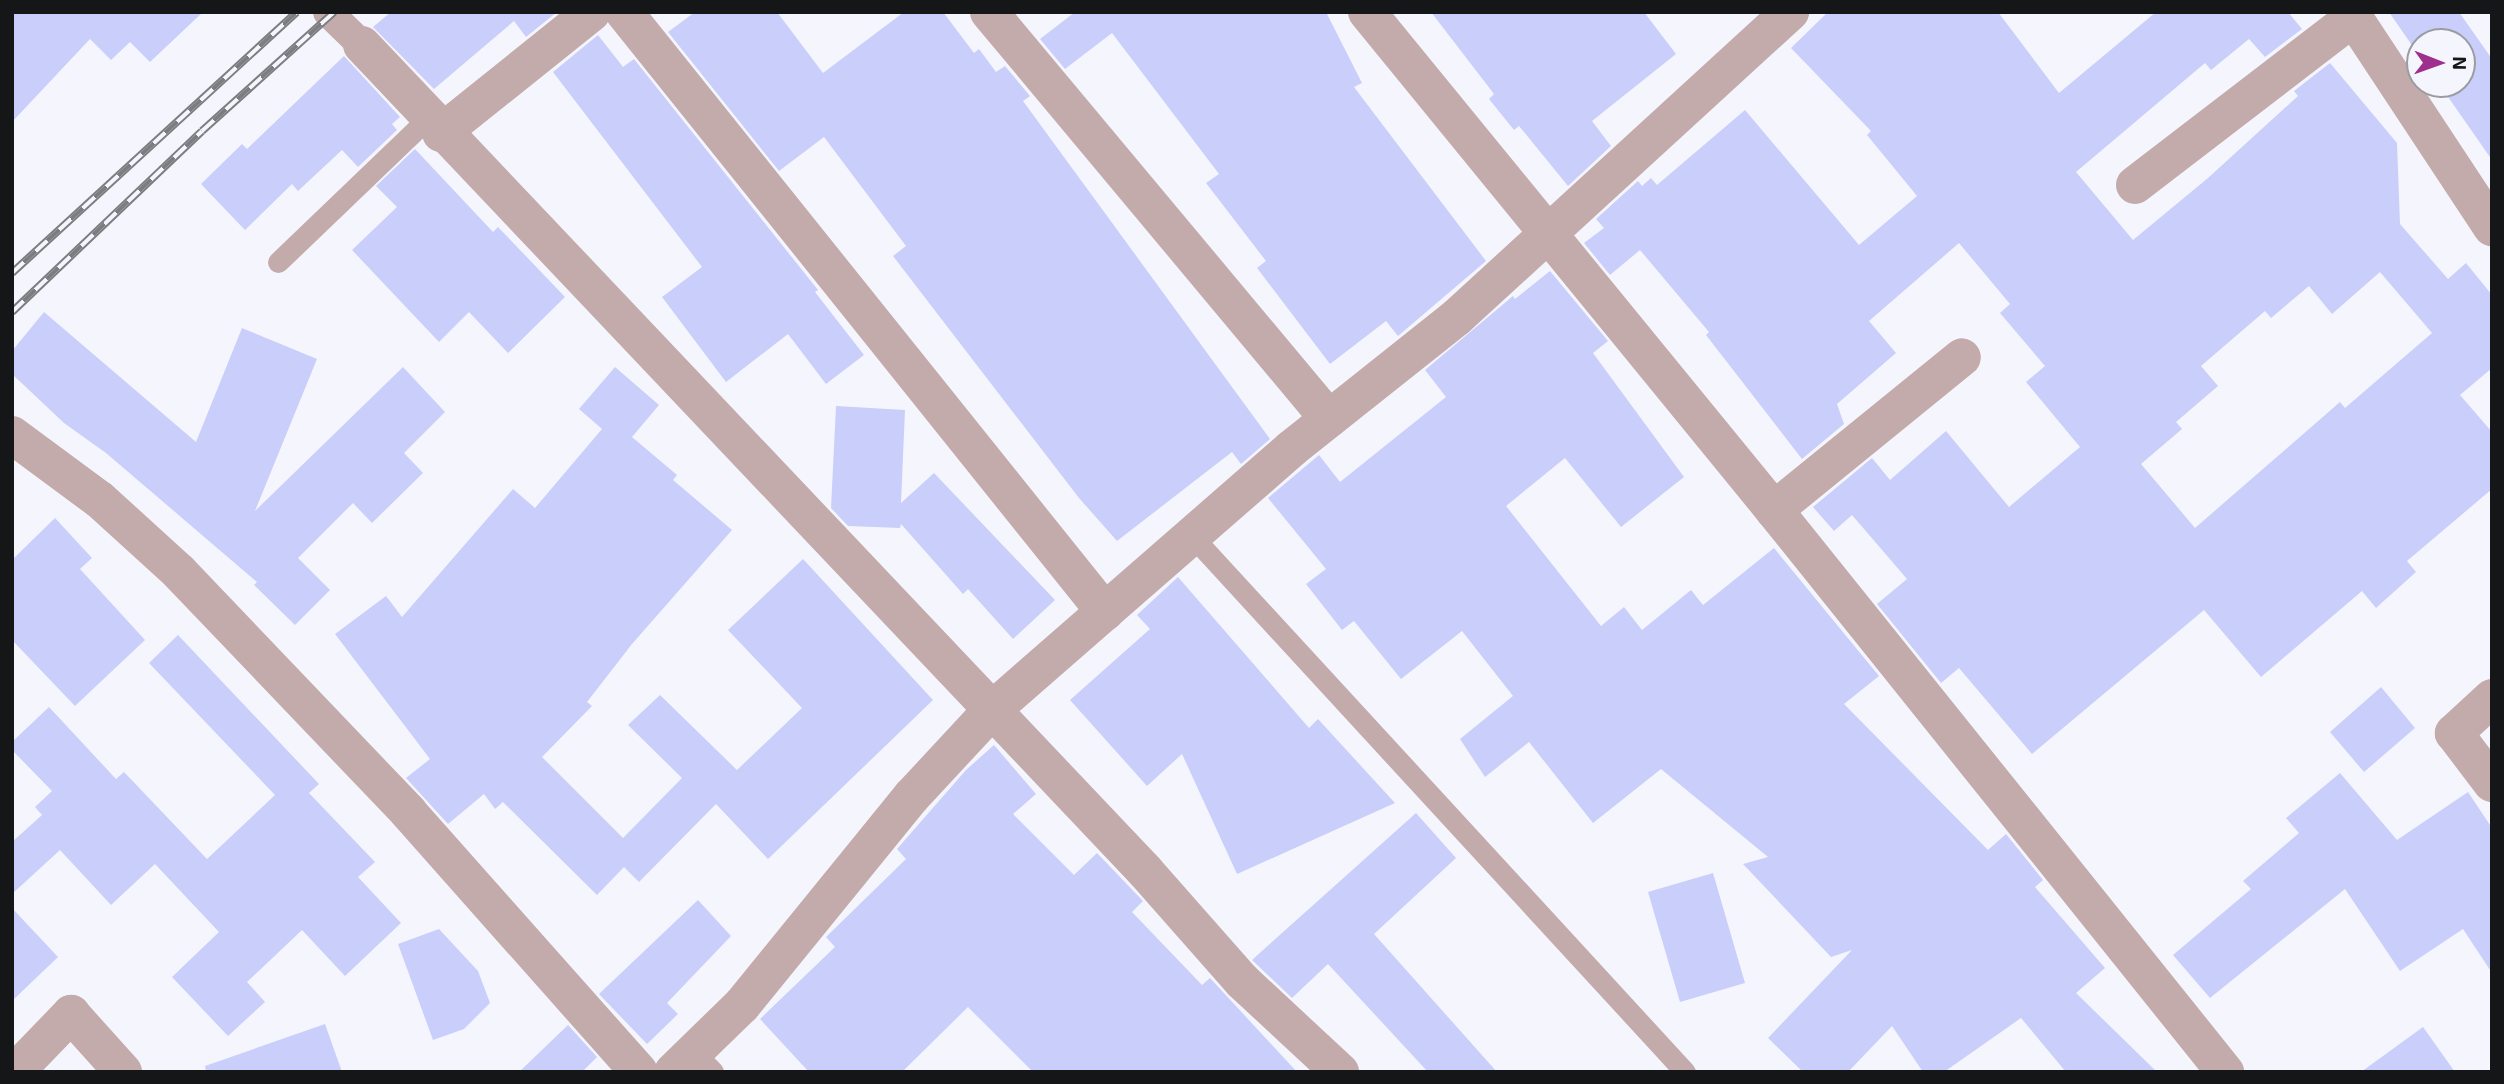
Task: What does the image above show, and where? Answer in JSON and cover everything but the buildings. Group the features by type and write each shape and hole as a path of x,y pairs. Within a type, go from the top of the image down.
{"street":[{"path":"328,12 992,710 1242,981 1340,1072"},
{"path":"434,126 592,12"},
{"path":"624,12 1105,611"},
{"path":"989,12 1329,419"},
{"path":"1367,12 1774,510 2225,1072"},
{"path":"693,1065 912,796 992,710 1329,419 1457,317 1790,12"},
{"path":"2135,185 2352,15 2492,227"},
{"path":"1774,510 1962,357"},
{"path":"12,435 100,500 179,572 409,813 639,1072"},
{"path":"2492,698 2454,733 2492,783"},
{"path":"15,1072 71,1014 123,1072"}],"lane":[{"path":"278,262 434,126"},
{"path":"1192,536 1685,1072"}],"railway":[{"path":"12,273 297,12"},
{"path":"12,312 202,131 334,12"}]}
